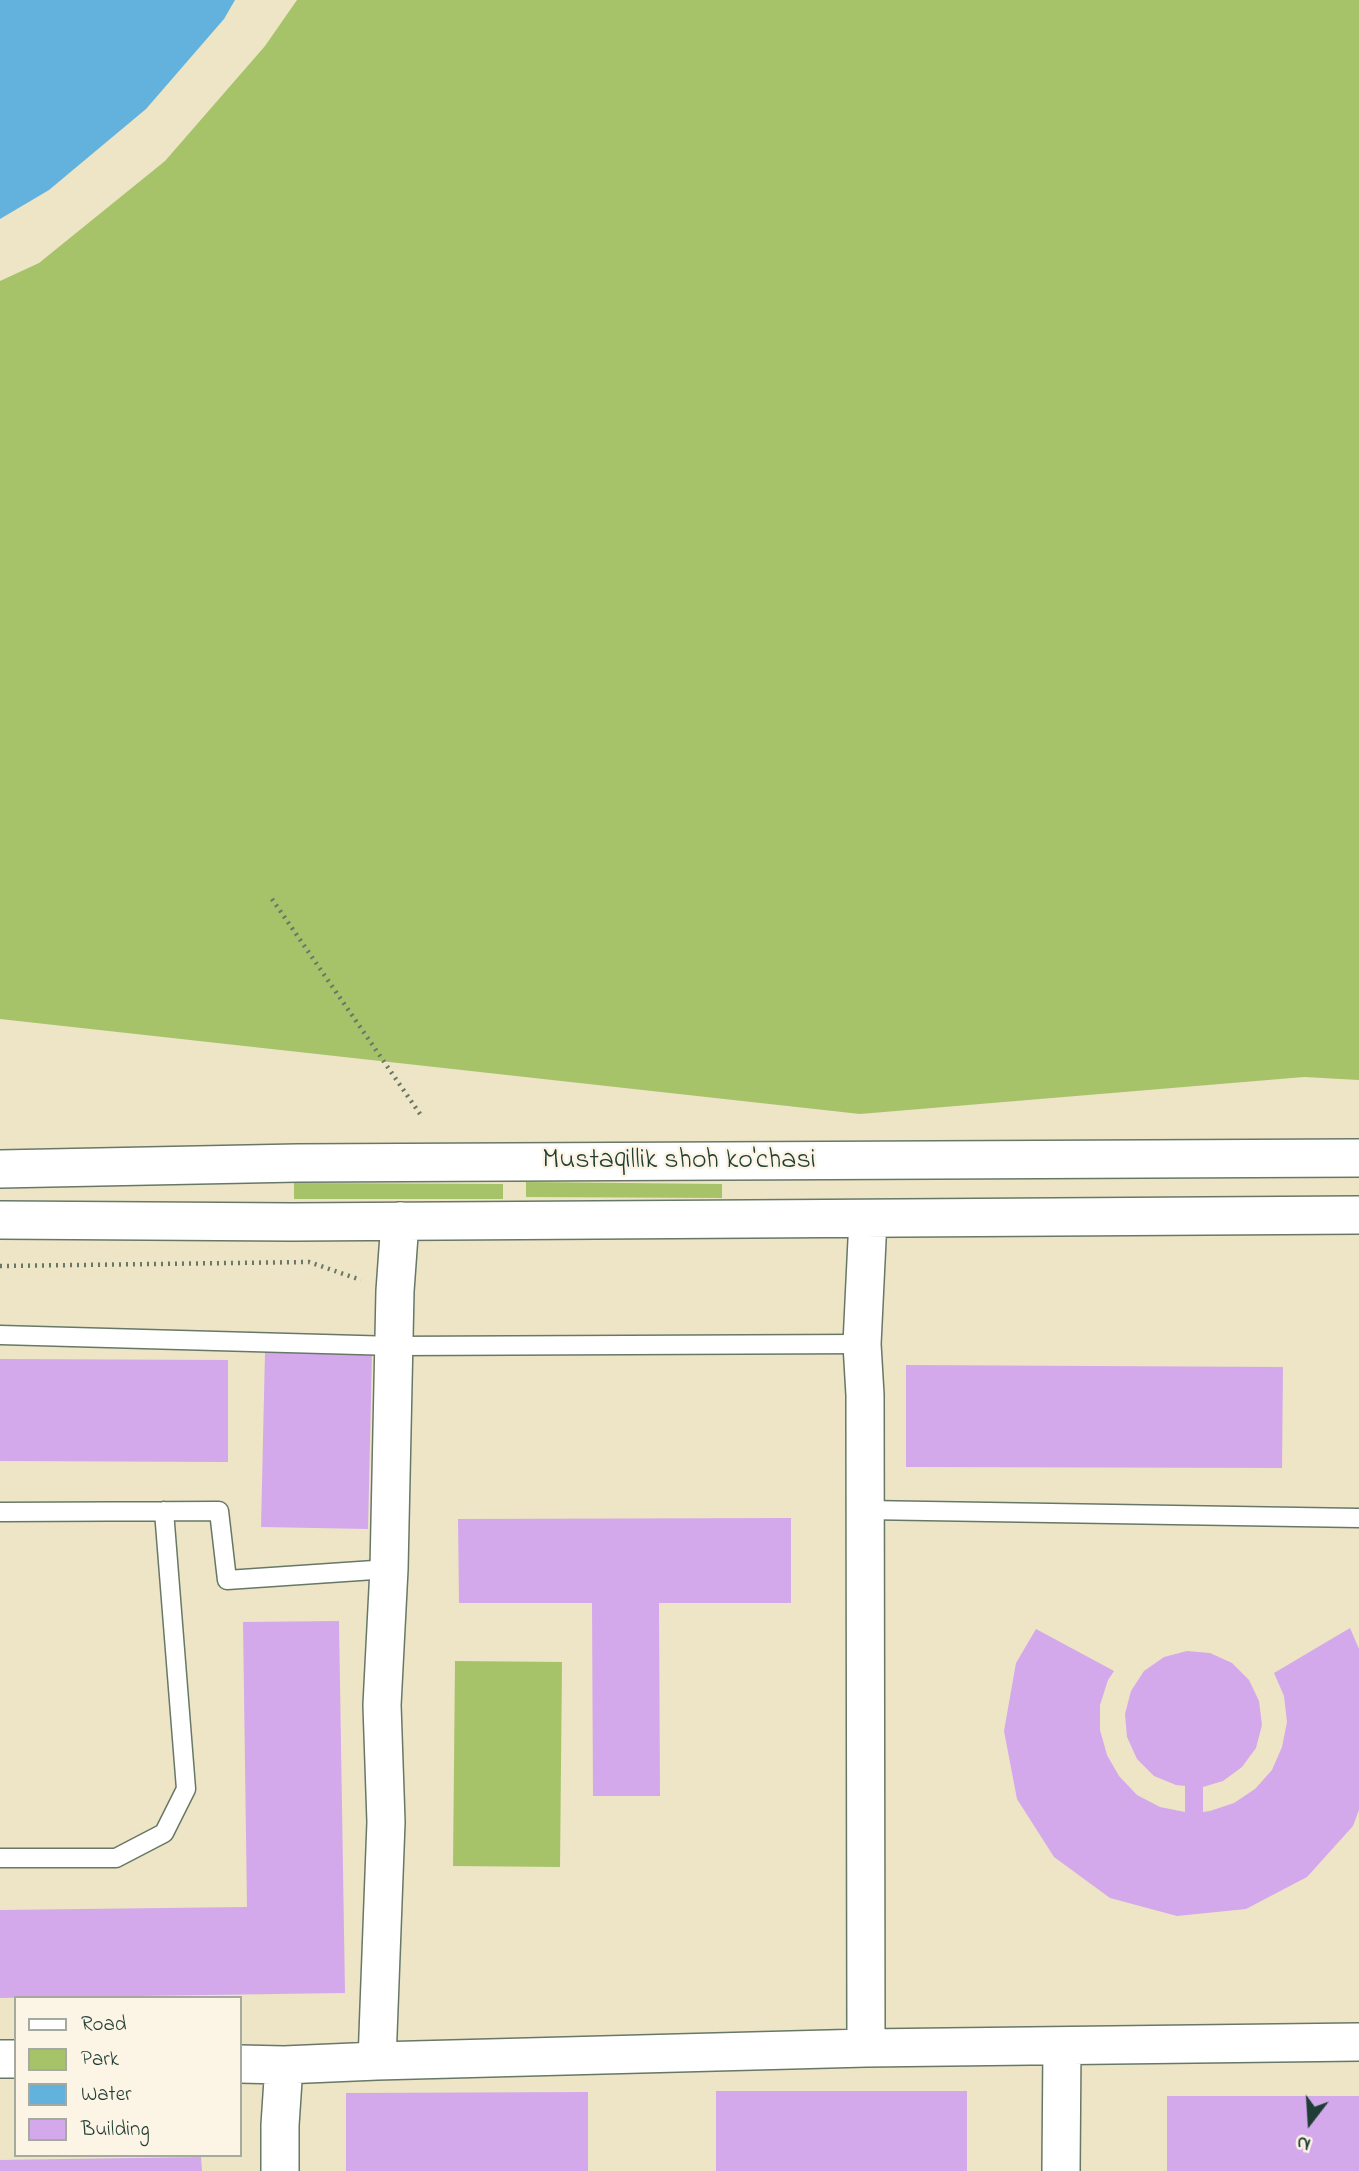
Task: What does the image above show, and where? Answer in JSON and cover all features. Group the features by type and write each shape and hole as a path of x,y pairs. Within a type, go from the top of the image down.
{"street":[{"name":"Mustaqillik shoh ko'chasi","path":"0,1169 297,1163 1359,1158"},
{"name":"Mustaqillik shoh ko'chasi","path":"0,1220 400,1221 1359,1215"},
{"path":"866,2048 865,1395 862,1343 868,1219"},
{"path":"377,2061 386,1822 383,1705 395,1291 400,1221"},
{"path":"242,2064 866,2048 1359,2042"},
{"path":"1061,2171 1062,2046"},
{"path":"280,2171 279,2125 284,2065"}],"lane":[{"path":"0,1335 395,1346 862,1343"},
{"path":"865,1510 1359,1518"},
{"path":"0,1858 116,1858 163,1833 186,1789 164,1511"},
{"path":"0,1512 219,1511 227,1580 389,1569"}],"path":[{"path":"272,899 420,1114"},
{"path":"0,1266 309,1262 395,1291"}],"green space":[{"path":"297,0 1359,0 1359,1080 1304,1077 860,1114 0,1019 0,281 39,263 165,161 265,46"},
{"path":"526,1182 722,1184 722,1198 526,1197"},
{"path":"294,1183 503,1184 503,1199 294,1199"},
{"path":"455,1661 562,1662 560,1867 453,1866"}],"water":[{"path":"0,0 235,0 224,19 146,109 49,190 0,219"}],"building":[{"path":"265,1352 372,1355 368,1529 261,1527"},
{"path":"0,1359 228,1360 228,1462 0,1461"},
{"path":"906,1365 1283,1367 1282,1468 906,1467"},
{"path":"791,1518 791,1603 659,1603 660,1796 593,1796 592,1603 459,1603 458,1519"},
{"path":"339,1621 345,1993 0,1998 0,1910 247,1907 243,1622"},
{"path":"1350,1628 1359,1649 1359,1810 1353,1826 1307,1877 1246,1909 1177,1916 1110,1898 1054,1857 1017,1799 1004,1731 1016,1663 1036,1629 1114,1671 1108,1680 1100,1705 1100,1730 1107,1755 1119,1776 1137,1795 1160,1807 1185,1812 1185,1786 1154,1776 1137,1759 1127,1737 1125,1714 1131,1691 1144,1671 1164,1657 1187,1651 1210,1653 1232,1663 1249,1680 1259,1701 1262,1725 1256,1748 1242,1767 1223,1781 1203,1787 1203,1812 1234,1803 1255,1789 1272,1770 1282,1747 1287,1722 1284,1696 1274,1673"},
{"path":"716,2091 967,2091 967,2171 716,2171"},
{"path":"588,2092 588,2171 346,2171 346,2093"},
{"path":"1167,2096 1359,2096 1359,2171 1167,2171"},
{"path":"201,2157 202,2171 0,2171 0,2160"}]}
